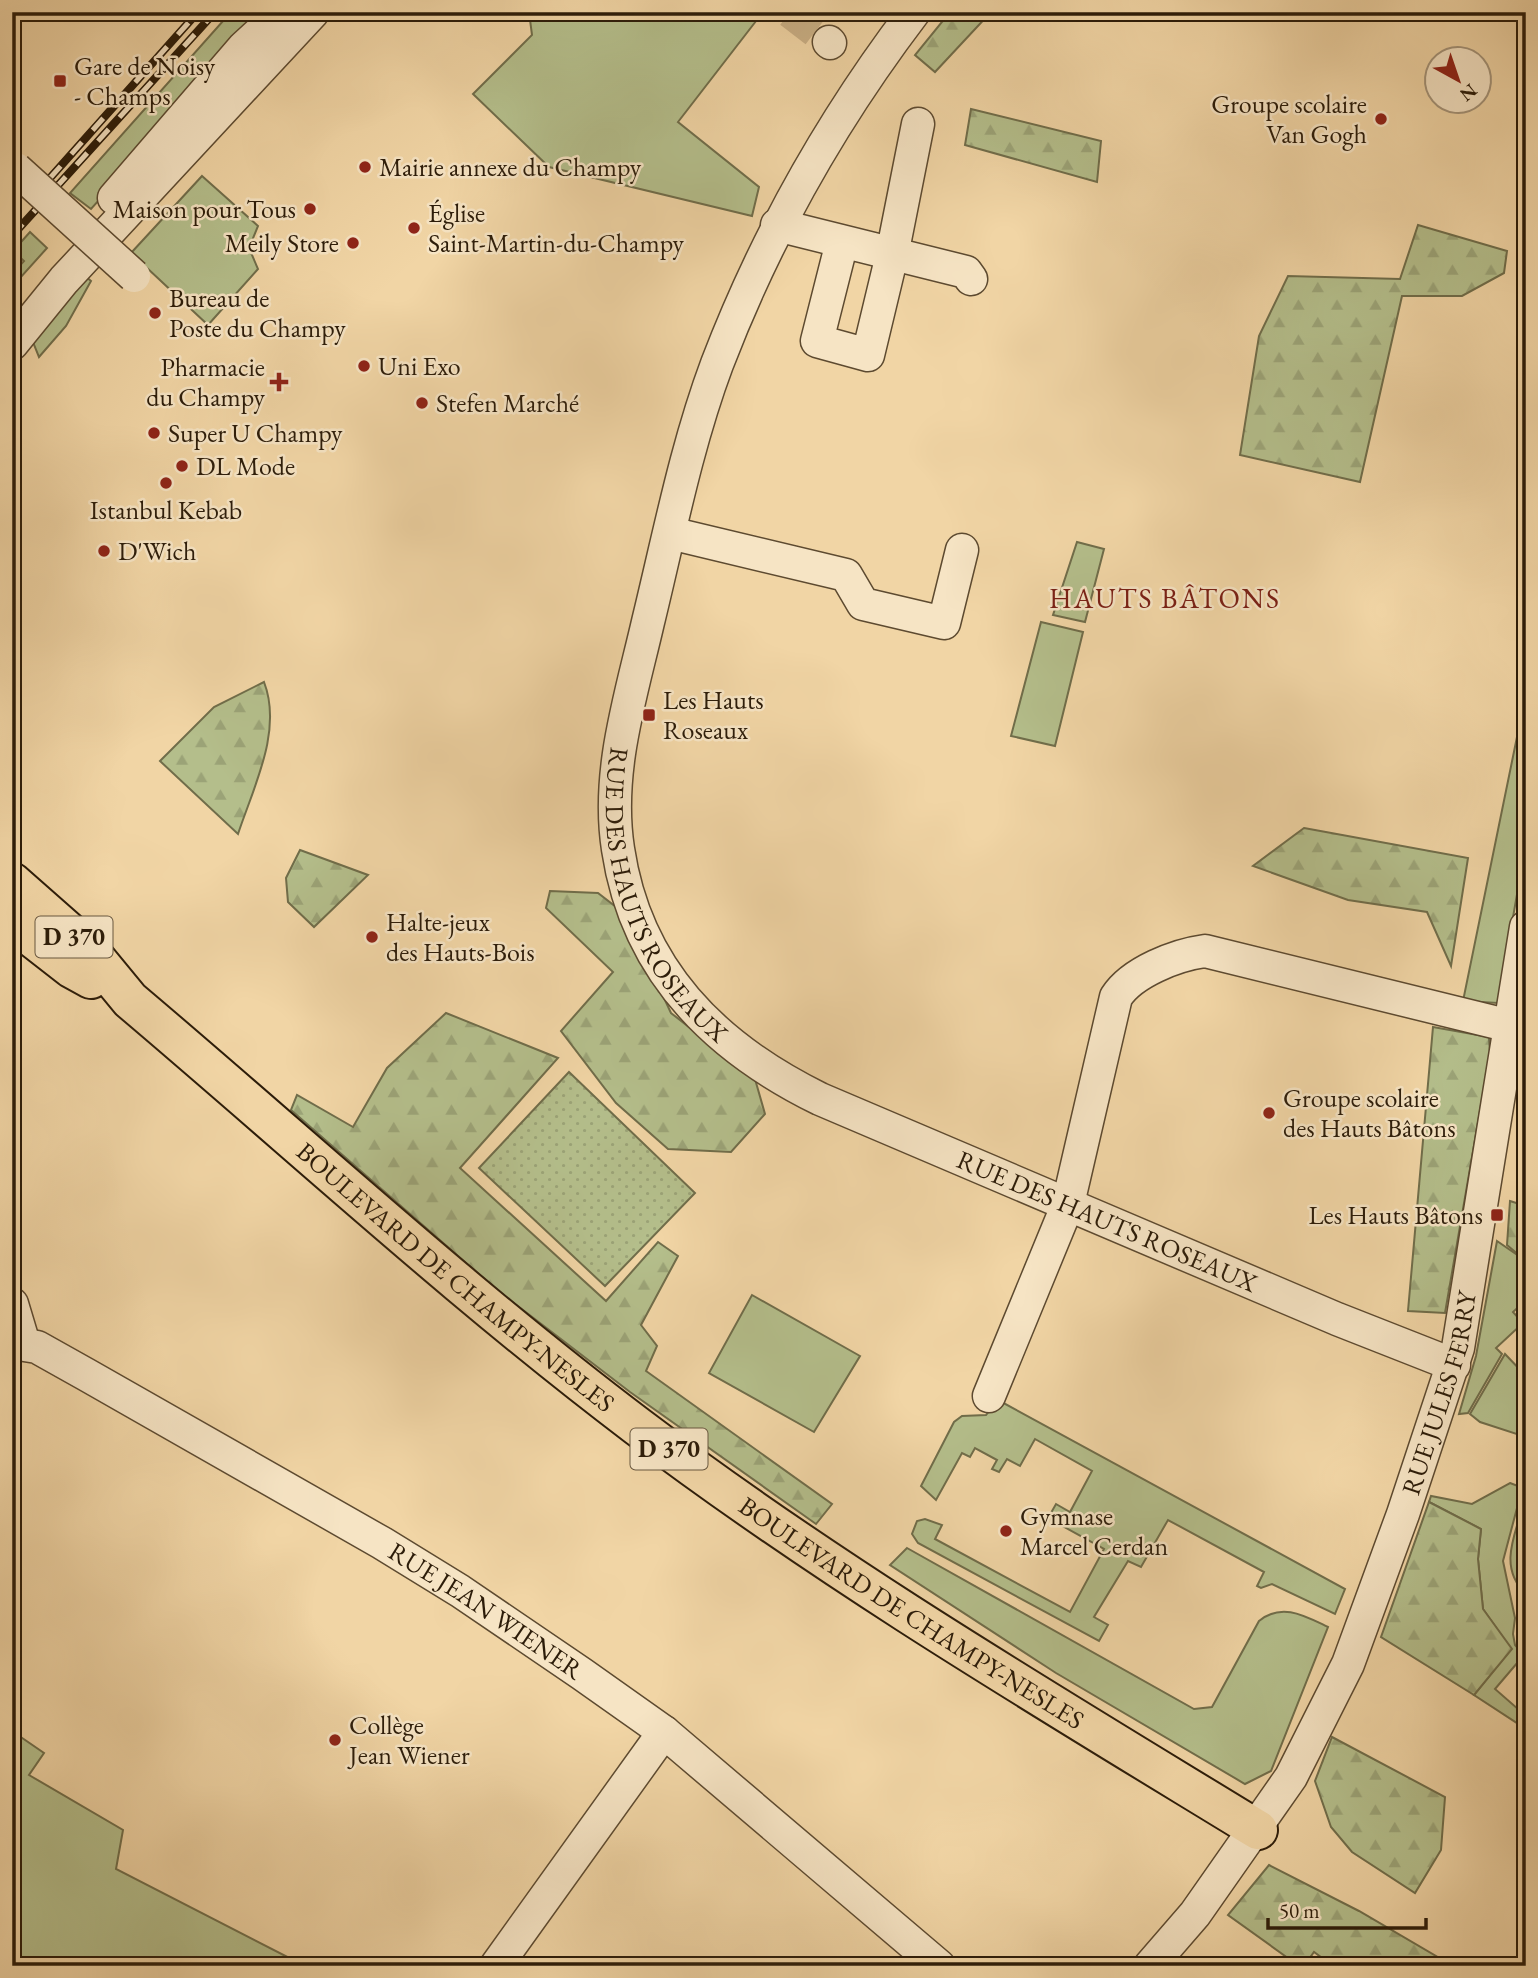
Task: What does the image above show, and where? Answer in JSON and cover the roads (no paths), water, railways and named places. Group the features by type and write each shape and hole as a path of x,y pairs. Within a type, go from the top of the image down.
{"main road":[{"name":"D 370","path":"12,882 88,949 130,999"},
{"name":"D 370","path":"12,922 71,968 130,999"},
{"name":"BOULEVARD DE CHAMPY-NESLES","path":"130,999 447,1273 639,1427 928,1627 1258,1830"}],"street":[{"path":"12,312 244,47 282,12"},
{"path":"12,344 64,280 313,12"},
{"name":"RUE DES HAUTS ROSEAUX","path":"914,12 838,119 777,225 717,364 693,442 619,748 615,791 616,831 622,871 643,933 674,986 705,1023 742,1055 780,1080 1429,1357 1454,1365"},
{"path":"842,242 817,341 868,355 892,255 918,124"},
{"path":"16,169 134,276"},
{"path":"777,225 966,272 971,279"},
{"path":"670,533 846,575 863,604 944,623 962,550"},
{"name":"RUE JULES FERRY","path":"1195,1914 1258,1830 1292,1777 1348,1664 1454,1365 1516,1021 1526,927"},
{"path":"989,1396 1068,1204 1116,997 1131,982 1177,958 1205,951 1516,1021"},
{"name":"RUE JEAN WIENER","path":"12,1304 18,1344 37,1348 88,1375 382,1543 460,1591 664,1732 939,1966"},
{"path":"496,1966 664,1732"},
{"path":"1150,1966 1195,1914"},
{"path":"1170,1966 1195,1914"}],"tunnel":[{"path":"790,12 829,42"}],"railway":[{"path":"50,178 198,12"},
{"path":"12,236 215,12"}],"place":[{"name":"Gare de Noisy - Champs","path":"60,81"},
{"name":"Groupe scolaire Van Gogh","path":"1381,119"},
{"name":"Mairie annexe du Champy","path":"365,167"},
{"name":"Maison pour Tous","path":"310,209"},
{"name":"Église Saint-Martin-du-Champy","path":"414,228"},
{"name":"Meily Store","path":"353,243"},
{"name":"Bureau de Poste du Champy","path":"155,313"},
{"name":"Uni Exo","path":"364,366"},
{"name":"Pharmacie du Champy","path":"279,382"},
{"name":"Stefen Marché","path":"422,403"},
{"name":"Super U Champy","path":"154,433"},
{"name":"DL Mode","path":"182,466"},
{"name":"Istanbul Kebab","path":"166,483"},
{"name":"D'Wich","path":"104,551"},
{"name":"Les Hauts Roseaux","path":"649,715"},
{"name":"Halte-jeux des Hauts-Bois","path":"372,937"},
{"name":"Groupe scolaire des Hauts Bâtons","path":"1269,1113"},
{"name":"Les Hauts Bâtons","path":"1497,1215"},
{"name":"Gymnase Marcel Cerdan","path":"1006,1531"},
{"name":"Collège Jean Wiener","path":"335,1740"}],"district":[{"name":"HAUTS BÂTONS","path":"1165,598"}]}
